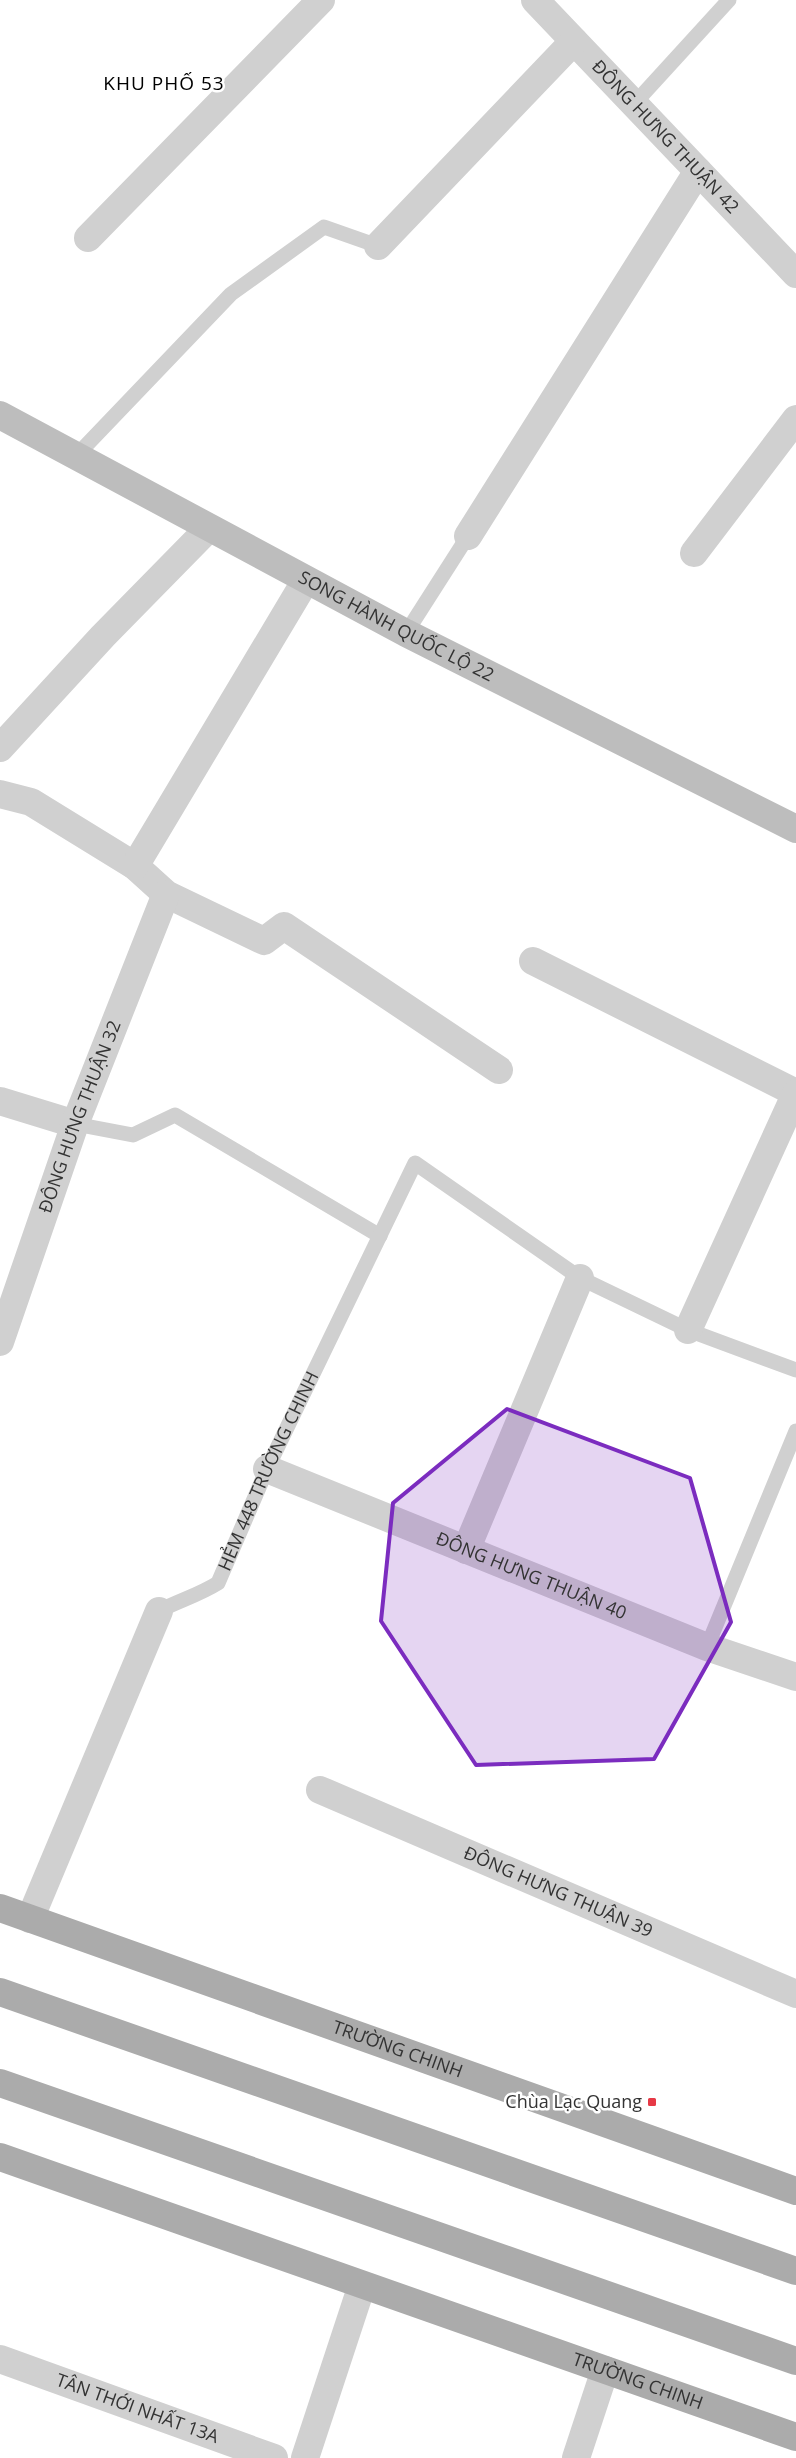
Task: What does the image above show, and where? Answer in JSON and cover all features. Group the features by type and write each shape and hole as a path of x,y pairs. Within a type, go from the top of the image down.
{"main road":[{"name":"TRƯỜNG CHINH","path":"0,1908 796,2191"},
{"path":"0,1992 796,2272"},
{"path":"0,2083 796,2360"},
{"name":"TRƯỜNG CHINH","path":"0,2157 796,2437"}],"street":[{"path":"88,238 321,0"},
{"name":"ĐÔNG HƯNG THUẬN 42","path":"535,0 698,172 792,262"},
{"path":"378,246 574,41"},
{"path":"468,536 698,172"},
{"name":"SONG HÀNH QUỐC LỘ 22","path":"0,415 406,633 796,829"},
{"path":"694,553 796,419"},
{"path":"0,748 103,636 209,528"},
{"path":"134,866 306,580"},
{"path":"0,794 31,802 134,866 166,894 264,941 284,926 499,1070"},
{"name":"ĐÔNG HƯNG THUẬN 32","path":"0,1342 75,1124 166,894"},
{"path":"533,961 796,1093 688,1330"},
{"path":"0,1101 75,1124"},
{"path":"466,1550 580,1278"},
{"name":"ĐÔNG HƯNG THUẬN 40","path":"267,1469 707,1647 796,1678"},
{"name":"HẺM 448 TRƯỜNG CHINH","path":"30,1919 159,1611"},
{"name":"ĐÔNG HƯNG THUẬN 39","path":"320,1790 796,1994"},
{"path":"305,2458 362,2285"},
{"name":"TÂN THỚI NHẤT 13A","path":"0,2359 274,2458"},
{"path":"576,2458 605,2370"}],"lane":[{"path":"634,104 729,0"},
{"path":"76,456 231,294 324,227 378,246"},
{"path":"406,633 468,536"},
{"path":"75,1124 133,1135 175,1115 380,1236"},
{"name":"HẺM 448 TRƯỜNG CHINH","path":"159,1611 179,1600 205,1592 218,1584 267,1469 415,1163 580,1278"},
{"path":"580,1278 688,1330 796,1370"},
{"path":"707,1647 796,1431"}],"highlighted area":[{"path":"507,1409 690,1478 731,1622 654,1759 476,1765 381,1621 393,1503"}],"place":[{"name":"Chùa Lạc Quang","path":"652,2102"}],"district":[{"name":"KHU PHỐ 53","path":"164,83"}]}
